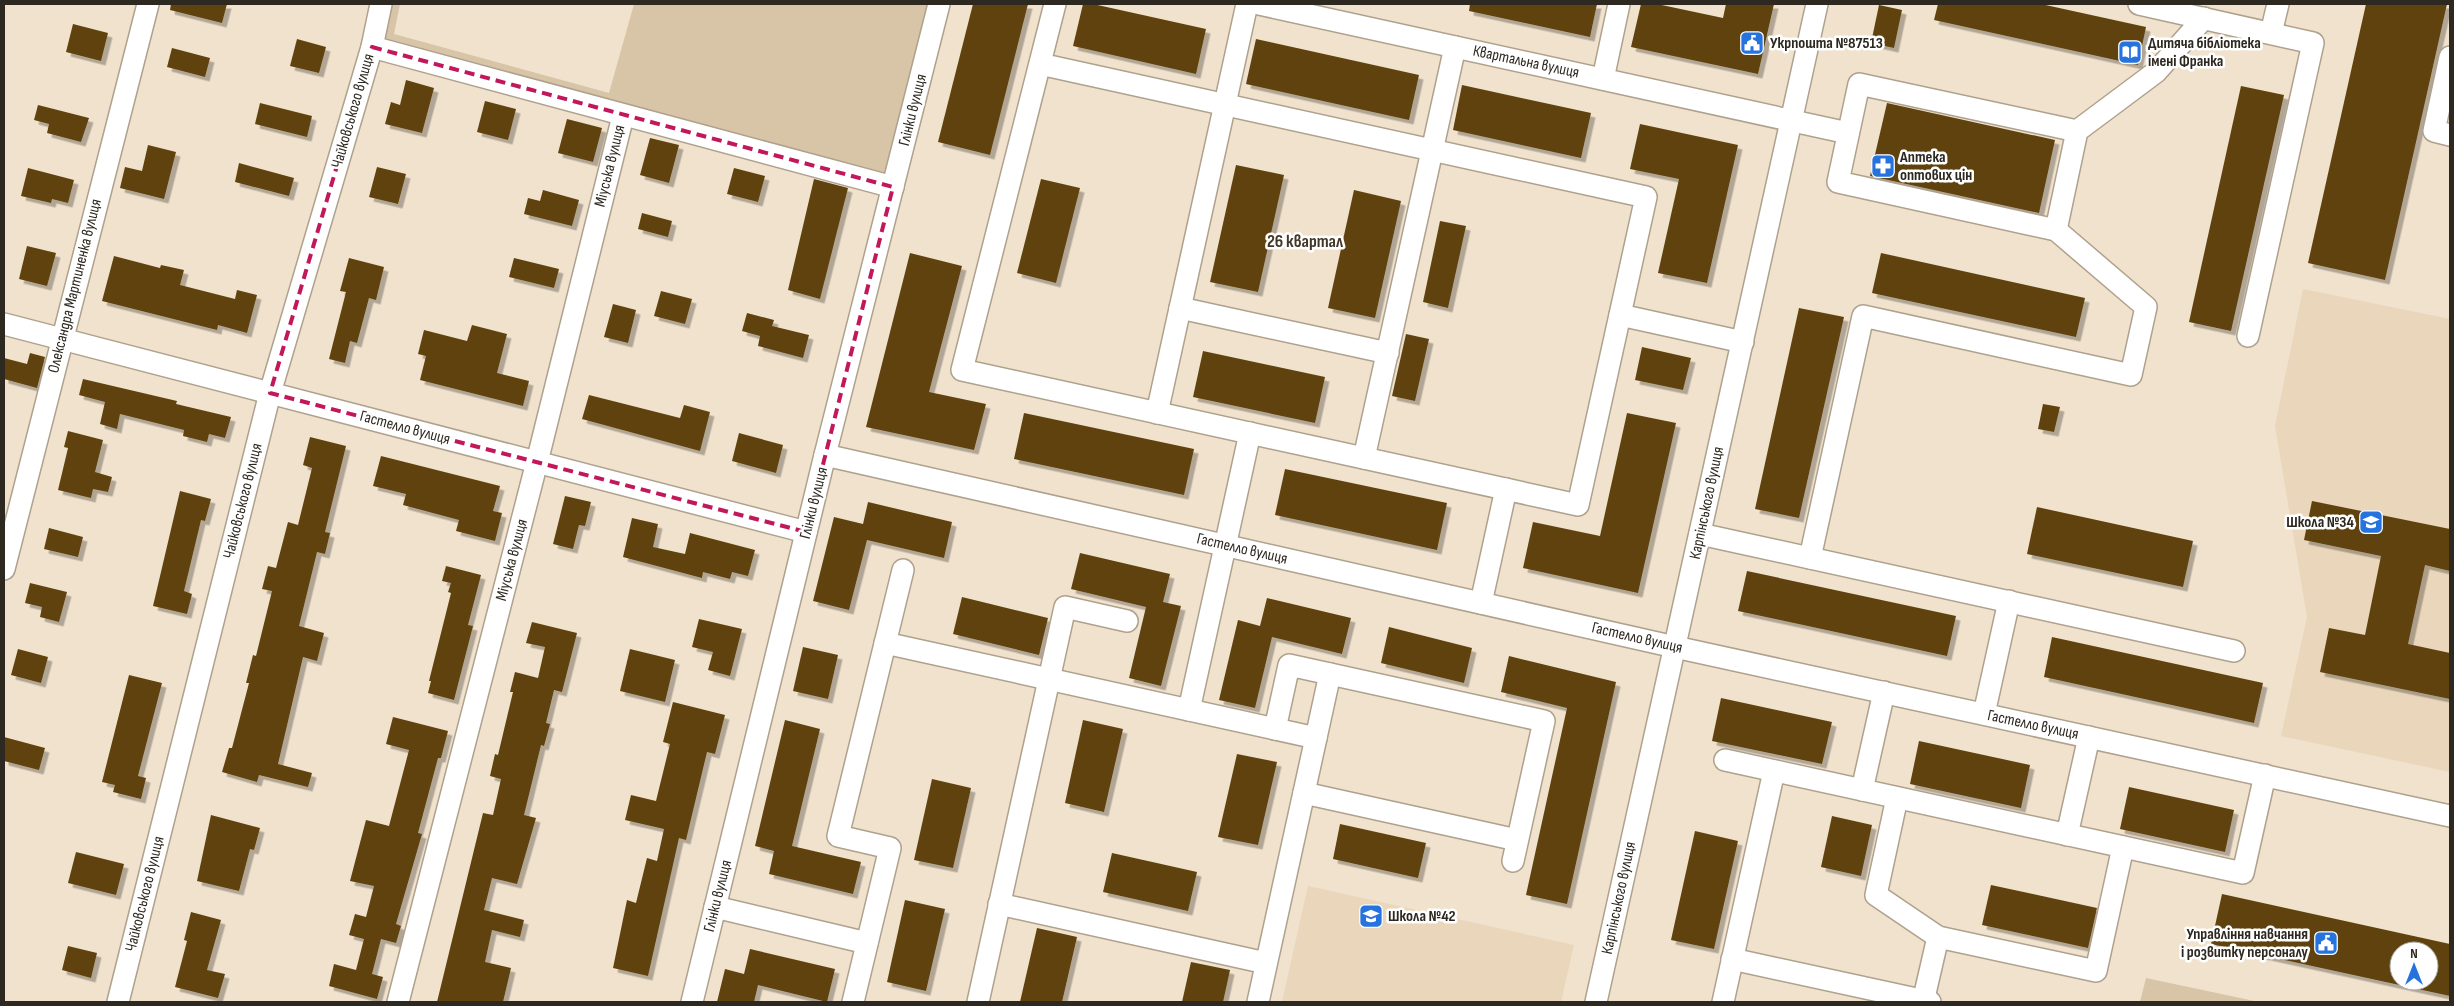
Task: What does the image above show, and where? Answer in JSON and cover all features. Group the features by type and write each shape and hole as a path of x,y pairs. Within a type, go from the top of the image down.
{"street":[{"name":"Олександра Мартиненка вулиця","path":"4,569 148,4"},
{"name":"Чайковського вулиця","path":"118,1002 270,393 372,47 381,4"},
{"name":"Глінки вулиця","path":"692,1002 825,455 939,4"},
{"path":"1040,64 1646,197 1578,505 962,370 1055,4"},
{"path":"1157,413 1247,4"},
{"name":"Квартальна вулиця","path":"1260,4 1848,133"},
{"path":"1602,79 1620,4"},
{"name":"Карпінського вулиця","path":"1596,1002 1817,4"},
{"path":"2139,4 2313,42 2248,336"},
{"path":"2271,33 2278,4"},
{"path":"2056,230 2078,131 2156,72 2204,18"},
{"name":"Міуська вулиця","path":"372,47 622,116 893,187"},
{"path":"1364,458 1455,47"},
{"path":"2450,57 2434,131 2450,135"},
{"path":"1810,558 1863,316 2131,375 2146,307 2056,230 1838,182 1860,84 2078,131"},
{"name":"Міуська вулиця","path":"398,1002 538,462 622,116"},
{"path":"1180,308 1388,354"},
{"path":"1620,315 1743,342"},
{"name":"Гастелло вулиця","path":"4,324 806,532"},
{"path":"1189,710 1250,433"},
{"name":"Гастелло вулиця","path":"825,455 1675,647 2450,816"},
{"path":"1481,603 1506,489"},
{"path":"1700,534 2234,651"},
{"path":"853,1002 890,848 838,836 903,570"},
{"path":"1984,714 2009,602"},
{"path":"978,1002 1065,607 1127,621"},
{"path":"885,644 1316,738"},
{"path":"1275,729 1289,665 1544,721 1512,862"},
{"path":"1258,1002 1330,674"},
{"path":"1862,790 1884,692"},
{"path":"2067,835 2089,737"},
{"path":"1725,760 2243,873 2265,775"},
{"path":"1722,1002 1774,771"},
{"path":"1304,793 1517,840"},
{"path":"1898,798 1876,895 1938,937 2096,971 2123,847"},
{"path":"999,904 1266,963"},
{"path":"715,906 867,944"},
{"path":"1732,959 1925,1002 1938,937"}],"highlighted area":[{"path":"372,47 893,187 806,532 270,393"}],"shaded area":[{"path":"388,4 400,4 394,34 609,93 634,4 934,4 889,180 379,44"},
{"name":"Школа №34","path":"2303,289 2450,319 2450,772 2281,736 2307,617 2275,426"},
{"name":"Школа №42","path":"1308,886 1574,945 1561,1002 1282,1002"},
{"path":"2146,978 2259,1002 2140,1002"}],"building":[{"path":"171,4 227,4 222,23 170,10"},
{"path":"973,4 1028,4 990,155 938,142"},
{"path":"1083,4 1093,4 1206,29 1196,74 1073,46"},
{"path":"1470,4 1597,4 1590,37 1469,11"},
{"path":"1641,4 1657,4 1723,18 1726,4 1774,4 1758,74 1631,47"},
{"path":"1938,4 2041,4 2146,27 2138,65 1934,20"},
{"path":"2366,4 2447,4 2385,280 2308,263"},
{"path":"1879,5 1902,10 1894,48 1871,43"},
{"path":"73,24 108,33 101,61 66,52"},
{"path":"297,39 326,47 319,73 290,66"},
{"path":"1256,39 1419,75 1409,120 1246,84"},
{"path":"172,48 210,58 205,77 167,67"},
{"path":"406,80 434,88 422,133 385,124 391,102 400,105"},
{"path":"1462,85 1591,113 1581,158 1453,130"},
{"path":"2241,86 2284,95 2231,331 2189,322"},
{"path":"485,101 516,109 508,140 477,132"},
{"path":"260,103 312,116 307,137 255,124"},
{"path":"1887,103 2055,140 2039,213 1870,176"},
{"path":"38,105 89,118 81,142 47,133 49,124 34,120"},
{"path":"567,119 602,128 593,162 558,153"},
{"path":"1640,124 1738,145 1707,283 1658,273 1679,179 1630,169"},
{"path":"650,138 679,145 669,183 640,175"},
{"path":"148,145 176,152 164,199 120,188 125,167 142,171"},
{"path":"239,163 294,178 289,196 235,182"},
{"path":"1236,165 1284,175 1258,292 1210,282"},
{"path":"377,167 406,174 398,204 369,197"},
{"path":"28,168 74,180 68,203 52,199 51,203 21,196"},
{"path":"734,168 765,176 758,202 727,194"},
{"path":"814,179 848,188 820,299 788,290"},
{"path":"1041,179 1080,188 1056,283 1017,273"},
{"path":"543,190 579,200 572,226 524,214 528,198 540,201"},
{"path":"1354,190 1401,201 1375,318 1328,308"},
{"path":"642,213 672,221 668,237 638,229"},
{"path":"1440,221 1466,226 1448,308 1423,302"},
{"path":"27,246 56,253 47,286 19,279"},
{"path":"910,253 962,266 929,392 986,404 974,450 866,427"},
{"path":"1881,253 2085,298 2076,337 1872,293"},
{"path":"114,256 160,268 161,265 184,270 180,285 235,299 237,290 257,295 247,333 218,325 217,330 102,301"},
{"path":"349,258 384,267 376,300 369,298 357,343 350,341 345,363 329,359 346,292 340,291"},
{"path":"514,258 559,269 554,288 509,277"},
{"path":"661,291 692,299 685,324 654,316"},
{"path":"613,304 636,310 628,343 604,337"},
{"path":"1799,308 1844,317 1799,518 1755,509"},
{"path":"747,313 774,320 772,326 809,335 803,358 758,346 760,336 742,331"},
{"path":"472,325 507,334 497,373 529,381 523,406 420,380 426,356 418,354 424,330 467,341"},
{"path":"1406,334 1429,339 1415,401 1392,396"},
{"path":"1642,347 1691,358 1683,390 1635,380"},
{"path":"1203,351 1325,377 1315,423 1193,397"},
{"path":"30,353 45,357 37,388 4,379 4,358 27,364"},
{"path":"83,379 177,401 176,404 231,417 225,438 209,434 207,442 183,436 184,430 120,414 117,429 100,424 105,402 79,395"},
{"path":"589,395 680,418 684,405 710,412 700,451 582,419"},
{"path":"2043,404 2060,407 2054,432 2038,429"},
{"path":"1024,413 1194,449 1184,495 1014,459"},
{"path":"1627,413 1676,423 1638,593 1523,568 1533,522 1600,536"},
{"path":"68,431 103,440 95,472 112,477 108,492 93,489 91,498 58,490 68,448 64,447"},
{"path":"739,433 783,445 776,473 732,461"},
{"path":"310,437 346,446 325,532 330,533 325,554 317,552 299,626 324,633 317,661 303,657 278,764 312,773 308,787 259,775 257,782 222,772 229,748 232,748 249,683 246,683 253,655 256,656 272,591 262,589 268,566 276,568 288,522 298,525 312,468 303,465"},
{"path":"381,456 500,486 493,511 502,513 495,541 456,531 459,520 403,505 406,494 373,486"},
{"path":"1285,469 1447,503 1437,550 1275,515"},
{"path":"180,491 211,499 205,521 201,520 184,591 192,594 187,614 153,606"},
{"path":"565,496 591,502 585,526 579,525 573,549 553,544"},
{"path":"2312,501 2450,529 2450,571 2425,565 2408,644 2450,653 2450,699 2320,672 2329,628 2365,635 2381,556 2304,540"},
{"path":"868,502 952,522 944,558 867,540 849,610 813,601 834,517 863,524"},
{"path":"2037,507 2193,541 2183,587 2027,554"},
{"path":"632,518 658,524 653,547 685,554 690,533 755,550 748,576 732,572 730,579 703,572 702,578 623,557"},
{"path":"49,528 83,537 78,557 44,549"},
{"path":"1080,553 1170,574 1163,602 1181,606 1161,686 1129,678 1146,607 1071,589"},
{"path":"446,566 481,575 468,625 473,626 454,700 428,693 431,681 429,681 451,593 448,592 451,583 442,581"},
{"path":"1747,571 1956,616 1947,656 1738,611"},
{"path":"30,583 67,592 59,622 40,617 42,607 25,603"},
{"path":"962,597 1048,618 1039,655 953,634"},
{"path":"1267,598 1351,618 1342,654 1272,637 1255,708 1219,700 1238,620 1260,626"},
{"path":"699,619 742,629 730,676 708,670 713,652 692,647"},
{"path":"532,622 577,633 562,692 554,690 546,723 550,724 544,746 541,745 524,815 536,818 517,884 492,878 484,910 524,920 520,937 492,930 485,962 511,968 503,1002 437,1002 483,813 493,815 501,779 490,776 495,754 498,755 513,692 510,692 515,672 538,678 545,647 526,643"},
{"path":"1389,627 1472,648 1464,683 1381,663"},
{"path":"2052,637 2263,683 2254,723 2044,677"},
{"path":"803,647 838,655 828,699 793,691"},
{"path":"18,649 48,657 41,683 11,675"},
{"path":"630,649 675,660 665,702 620,691"},
{"path":"1509,656 1616,682 1567,904 1526,895 1567,708 1501,692"},
{"path":"129,675 162,683 138,776 146,778 141,799 113,792 115,785 102,782"},
{"path":"1721,698 1832,722 1822,764 1712,741"},
{"path":"673,702 725,715 715,754 707,752 686,840 679,838 648,976 613,968 627,900 636,903 647,858 657,861 664,829 625,820 631,795 656,801 670,744 663,742"},
{"path":"393,717 448,731 441,758 438,758 418,833 422,834 396,924 401,926 396,943 381,939 372,974 383,977 377,999 329,986 334,964 356,970 364,939 349,935 355,914 366,917 374,886 350,881 366,820 389,826 409,750 386,744"},
{"path":"785,720 820,729 792,846 861,862 853,894 769,874 774,851 755,846"},
{"path":"1083,720 1123,729 1104,812 1065,803"},
{"path":"4,737 45,748 39,770 4,761"},
{"path":"1919,741 2030,765 2021,808 1910,784"},
{"path":"1237,754 1277,762 1258,845 1218,837"},
{"path":"932,779 971,788 953,868 914,860"},
{"path":"2129,787 2234,810 2225,852 2120,829"},
{"path":"211,815 260,828 254,850 250,849 239,891 197,881"},
{"path":"1832,816 1872,825 1861,876 1821,867"},
{"path":"1340,824 1426,843 1418,878 1333,859"},
{"path":"1695,831 1738,841 1714,949 1671,940"},
{"path":"76,852 124,864 116,895 68,883"},
{"path":"1112,853 1197,872 1188,911 1103,892"},
{"path":"1991,885 2097,908 2088,948 1982,925"},
{"path":"2222,894 2436,941 2389,941 2389,983 2211,944"},
{"path":"905,900 945,909 926,991 887,982"},
{"path":"191,912 221,920 207,970 225,974 218,998 175,987 187,941 184,940"},
{"path":"1037,928 1077,937 1062,1002 1020,1002"},
{"path":"2439,942 2450,944 2450,996 2427,991 2439,991"},
{"path":"68,946 97,953 91,978 62,970"},
{"path":"750,949 835,969 827,1002 758,985 754,1002 717,1002 725,969 744,974"},
{"path":"1191,962 1230,970 1223,1002 1182,1002"}],"place":[{"name":"Укрпошта №87513","path":"1752,43"},
{"name":"Дитяча бібліотека імені Франка","path":"2130,52"},
{"name":"Аптека оптових цін","path":"1883,166"},
{"name":"Школа №34","path":"2371,522"},
{"name":"Школа №42","path":"1371,916"},
{"name":"Управління навчання і розвитку персоналу","path":"2326,943"}],"district":[{"name":"26 квартал","path":"1305,241"}]}
